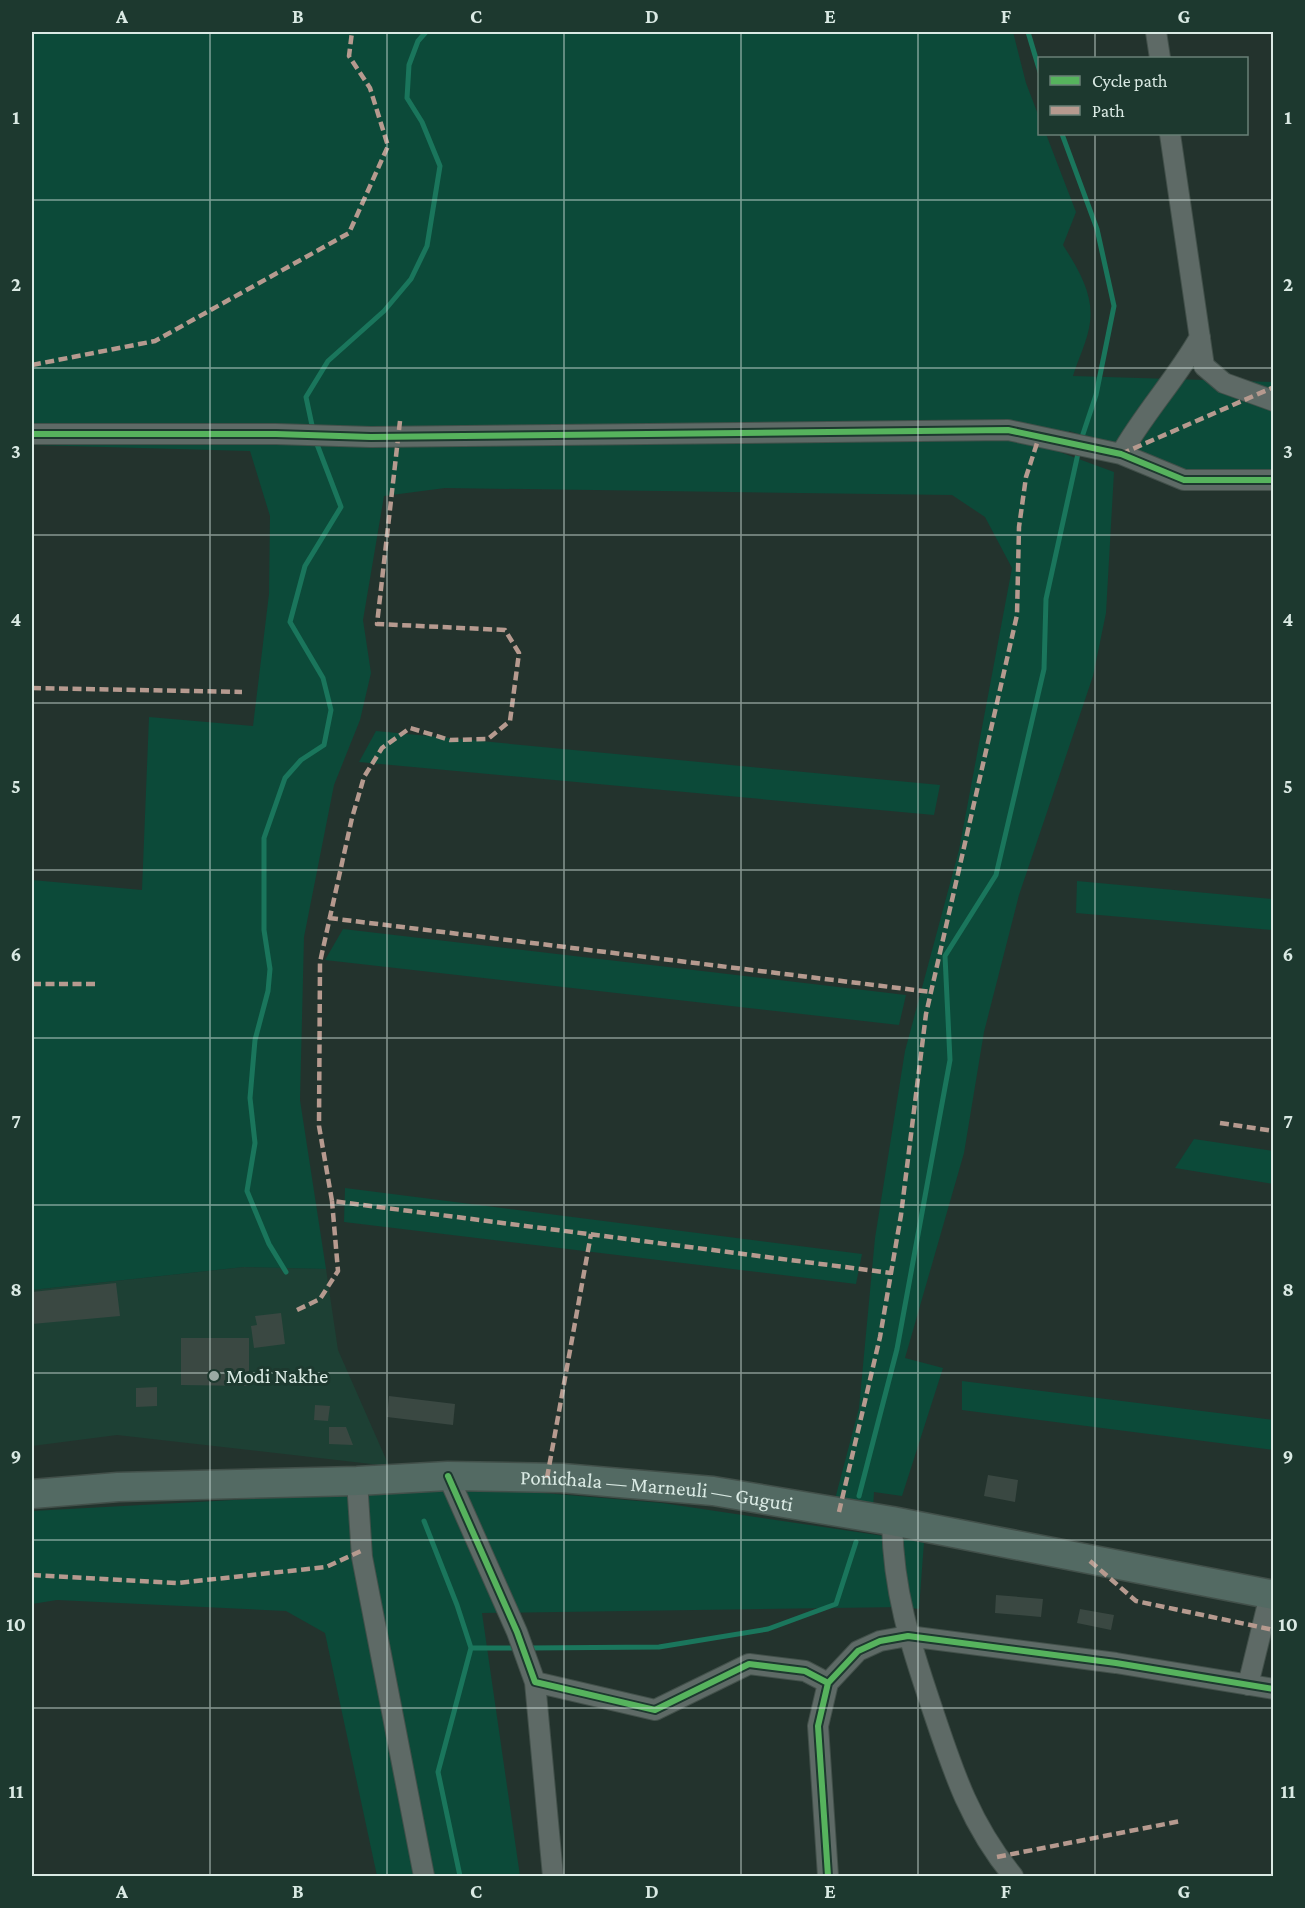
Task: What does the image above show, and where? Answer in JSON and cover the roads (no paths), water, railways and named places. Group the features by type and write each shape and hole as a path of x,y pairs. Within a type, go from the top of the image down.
{"highway":[{"name":"Ponichala — Marneuli — Guguti","path":"32,1494 118,1486 357,1481 448,1476 562,1478 713,1491 892,1521 1272,1595"}],"street":[{"path":"1156,32 1160,57"},
{"path":"1170,135 1204,366 1224,383 1274,401"},
{"path":"1121,454 1137,425 1189,357 1200,337"},
{"path":"32,434 276,434 371,437 1008,430 1121,454 1184,480 1274,480"},
{"path":"448,1476 517,1632 536,1682 553,1876"},
{"path":"357,1481 362,1557 424,1876"},
{"path":"892,1521 893,1564 908,1636 960,1790 997,1857 1013,1876"},
{"path":"1248,1685 1272,1595"},
{"path":"828,1876 818,1726 828,1683 858,1651 880,1641 908,1636 1116,1663 1274,1689"},
{"path":"536,1682 655,1710 749,1664 804,1671 828,1683"}],"waterway":[{"path":"313,430 306,397 328,361 384,311 411,279 427,246 440,166 422,122 407,98 409,65 418,41 426,32"},
{"path":"1028,32 1038,65"},
{"path":"1062,135 1097,229 1114,306 1096,395 1081,440"},
{"path":"286,1272 269,1244 247,1191 255,1143 250,1098 255,1040 268,991 270,969 264,930 264,838 285,778 301,760 324,745 331,710 323,678 290,622 305,566 341,507 315,439"},
{"path":"859,1496 897,1349 950,1060 945,956 996,875 1044,669 1046,599 1079,449"},
{"path":"424,1521 471,1648 438,1772 460,1876"},
{"path":"528,1648 659,1647 768,1629 836,1604 856,1542"},
{"path":"471,1648 519,1648"}],"place":[{"name":"Modi Nakhe","path":"214,1376"}]}
